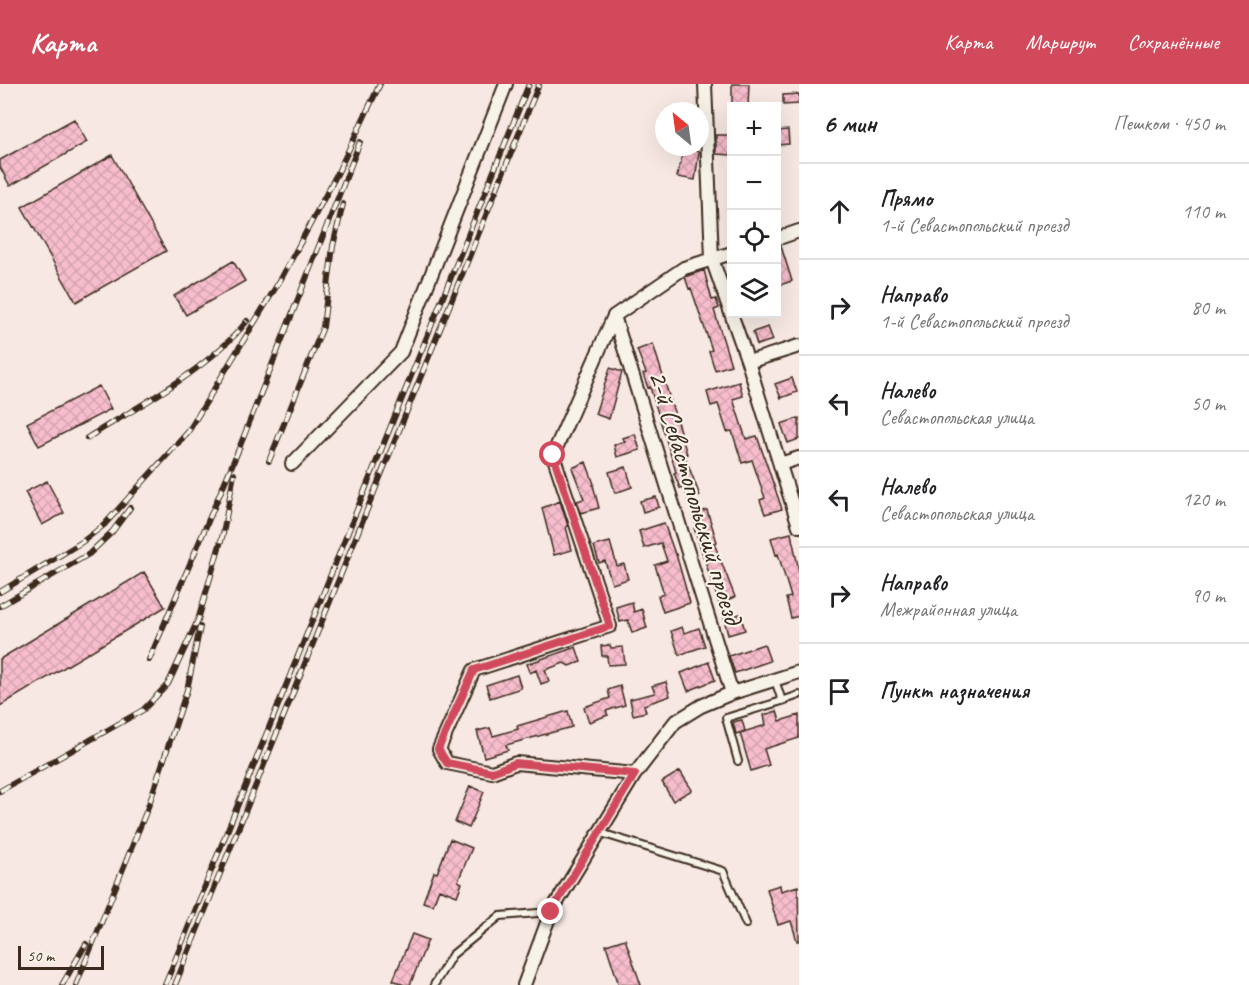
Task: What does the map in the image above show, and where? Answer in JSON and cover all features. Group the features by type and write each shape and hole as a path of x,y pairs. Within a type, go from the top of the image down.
{"street":[{"path":"292,464 401,352 506,84"},
{"path":"705,84 712,260 748,362 799,526"},
{"path":"781,237 799,231"},
{"path":"635,774 516,763 492,772 447,763 438,749 474,670 610,626 553,455 614,316 684,268 727,255"},
{"name":"2-й Севастопольский проезд","path":"614,316 732,693"},
{"path":"748,362 799,346"},
{"path":"780,464 799,458"},
{"path":"524,985 551,912 635,774 675,722 700,706 732,693 799,672"}],"lane":[{"path":"775,679 782,701"},
{"path":"738,761 726,718 799,695"},
{"path":"601,833 723,871 746,924"},
{"path":"434,985 452,955 500,916 551,912"}],"building":[{"path":"732,84 749,84 748,102 732,102"},
{"path":"799,94 799,104 783,105 783,95"},
{"path":"74,119 87,142 10,186 0,167 0,160"},
{"path":"788,130 789,144 781,145 781,131"},
{"path":"716,135 727,135 727,155 716,154"},
{"path":"112,155 166,251 76,302 22,207"},
{"path":"682,156 698,156 695,180 677,177"},
{"path":"781,246 792,281 781,285"},
{"path":"233,261 245,281 186,315 174,296"},
{"path":"704,270 712,300 716,299 719,308 714,310 731,365 715,370 709,351 712,350 691,288 689,289 685,277"},
{"path":"768,327 773,340 757,345 753,332"},
{"path":"653,344 687,454 684,454 700,496 688,499 684,487 680,488 650,387 648,388 643,374 646,373 637,350"},
{"path":"610,368 622,372 609,419 595,414"},
{"path":"792,378 797,392 781,398 775,384"},
{"path":"739,382 743,396 733,399 746,439 757,436 782,509 765,514 760,500 765,498 752,460 742,463 732,431 727,432 718,404 711,406 707,392"},
{"path":"99,386 111,409 39,446 27,423"},
{"path":"799,418 799,439 788,443 781,424"},
{"path":"635,434 640,450 617,457 614,445 625,442 623,438"},
{"path":"586,462 599,508 581,513 577,501 584,499 572,468"},
{"path":"626,467 632,487 615,493 609,472"},
{"path":"47,481 64,513 42,525 25,492"},
{"path":"656,497 659,507 643,512 640,501"},
{"path":"560,501 568,526 566,527 572,550 554,555 542,508"},
{"path":"707,510 717,542 714,543 735,597 719,603 694,528 697,527 692,514"},
{"path":"664,523 676,554 690,603 663,612 658,596 664,594 655,565 667,561 661,543 644,548 639,531"},
{"path":"791,533 799,571 799,616 791,618 786,598 791,597 771,538"},
{"path":"610,542 617,566 624,564 628,579 612,584 605,561 599,563 594,546"},
{"path":"144,572 165,607 0,706 0,659"},
{"path":"632,602 634,612 642,609 647,628 632,633 628,620 620,622 616,607"},
{"path":"740,614 745,630 728,635 724,619"},
{"path":"682,627 684,633 699,628 705,646 679,655 671,631"},
{"path":"764,644 770,661 735,673 729,656"},
{"path":"610,645 611,648 623,647 625,664 608,665 607,656 602,656 601,646"},
{"path":"576,647 581,662 569,666 564,663 545,670 549,681 541,684 536,670 530,673 527,664"},
{"path":"709,662 715,680 688,691 681,673"},
{"path":"517,675 521,688 490,698 486,685"},
{"path":"666,682 670,696 644,705 646,712 633,715 630,699 655,693 652,686"},
{"path":"620,686 625,705 606,711 608,715 589,722 584,707 610,698 608,690"},
{"path":"568,711 572,727 506,745 508,750 484,757 477,731 490,728 493,736 518,729 517,726"},
{"path":"777,711 780,721 799,715 799,738 764,749 769,765 751,771 740,733 766,725 764,715"},
{"path":"742,720 745,731 736,734 733,722"},
{"path":"680,771 692,790 673,801 662,782"},
{"path":"470,786 484,792 469,828 455,822"},
{"path":"450,839 472,848 458,881 462,883 457,896 439,889 433,905 423,902 434,872 437,873"},
{"path":"780,885 781,891 798,886 799,941 797,941 791,921 778,925 767,889"},
{"path":"412,934 428,940 410,985 404,985 393,980"},
{"path":"625,939 641,985 619,985 606,945"}],"railway":[{"path":"0,592 82,542 104,525 188,432 282,277 338,172 380,84"},
{"path":"165,985 529,84"},
{"path":"175,985 539,84"},
{"path":"149,660 238,451 360,142"},
{"path":"269,461 323,327 333,246 343,204"},
{"path":"87,438 193,371 213,355 247,321"},
{"path":"0,791 143,710 168,684 198,620 223,534 234,474"},
{"path":"0,606 89,554 112,532 130,508"},
{"path":"76,985 148,807 187,690 200,627"},
{"path":"62,985 86,944"}],"route":[{"path":"551,912 635,774 516,763 492,772 447,763 438,749 474,670 610,626 553,455"}]}
